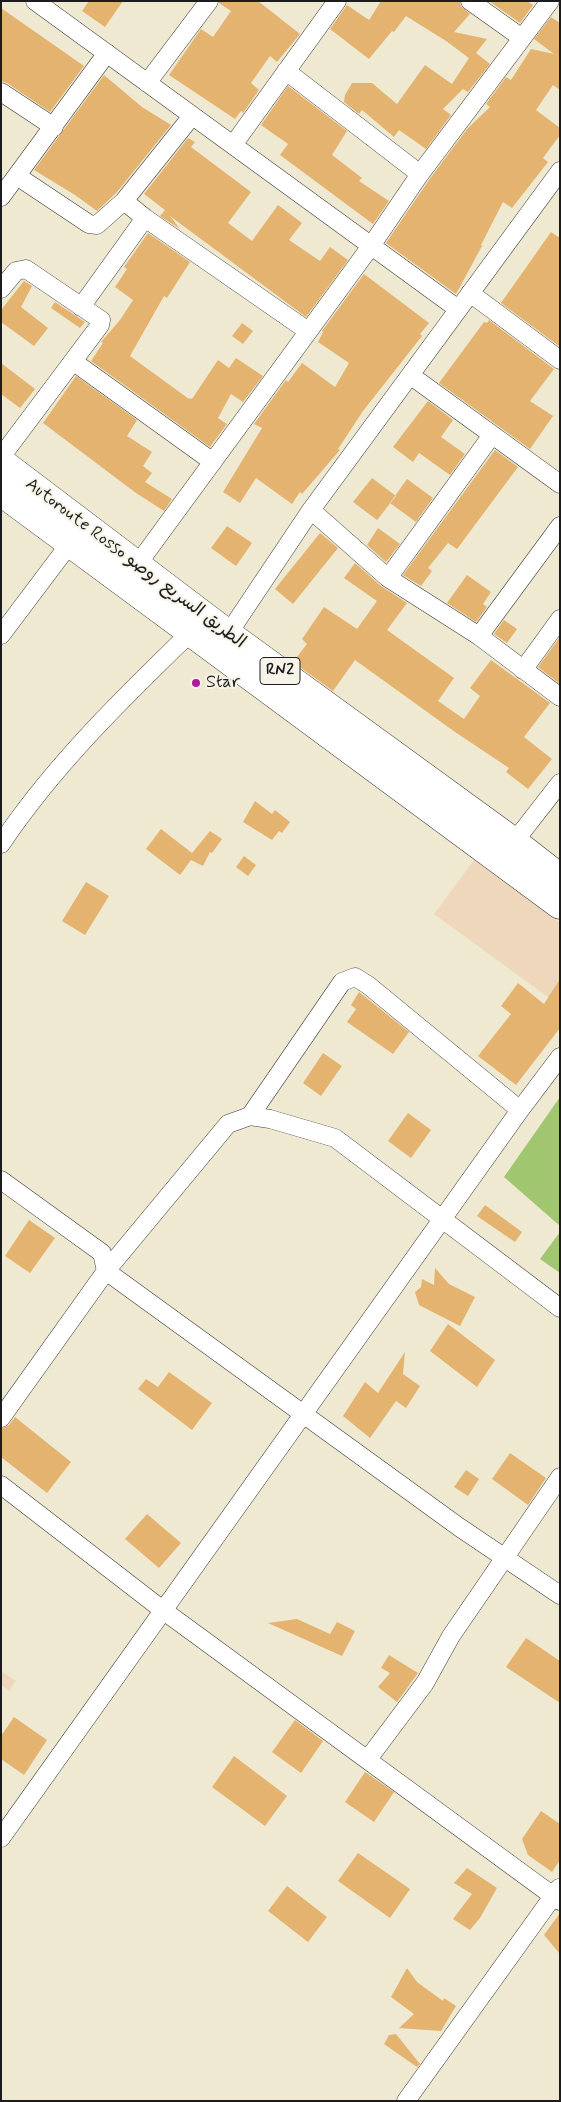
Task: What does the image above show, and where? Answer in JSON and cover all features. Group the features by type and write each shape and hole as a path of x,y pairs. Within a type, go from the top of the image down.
{"highway":[{"name":"Autoroute Rosso الطريق السريع روصو","path":"1,462 228,634 514,842 560,878"},
{"name":"Autoroute Rosso الطريق السريع روصو","path":"1,492 560,905"}],"street":[{"path":"35,1 458,309"},
{"path":"147,83 209,1"},
{"path":"233,146 337,1"},
{"path":"470,1 522,38"},
{"path":"137,565 370,246 420,174 550,1"},
{"path":"1,196 107,54"},
{"path":"286,71 420,174"},
{"path":"1,92 54,127"},
{"path":"17,176 89,224 97,225 124,201 192,116"},
{"path":"228,634 311,510 560,171"},
{"path":"124,201 145,218 308,331"},
{"path":"81,307 145,218"},
{"path":"1,289 16,271 26,269 101,320 100,325 74,362 1,457"},
{"path":"470,293 559,358"},
{"path":"74,362 213,462"},
{"path":"410,375 560,484"},
{"path":"388,578 492,435"},
{"path":"311,510 388,578 479,636 560,697"},
{"path":"479,636 560,526"},
{"path":"1,635 71,542"},
{"path":"523,670 560,619"},
{"path":"1,844 22,813 102,719 191,632"},
{"path":"514,842 560,783"},
{"path":"250,1116 342,982 355,977 368,985 520,1110"},
{"path":"1,1838 520,1110 560,1057"},
{"path":"1,1418 106,1271 228,1124 250,1116 270,1119 335,1138 560,1308"},
{"path":"1,1180 102,1253 106,1271 504,1558 560,1595"},
{"path":"368,1760 425,1683 451,1636 560,1477"},
{"path":"1,1485 164,1611 368,1760 557,1894 413,2098"}],"shaded area":[{"path":"474,860 560,923 560,1006 434,914"},
{"path":"1,1671 16,1681 9,1691 1,1685"}],"green space":[{"path":"560,1097 560,1226 504,1177"},
{"path":"560,1232 560,1273 540,1259"}],"building":[{"path":"89,1 123,1 105,27 82,11"},
{"path":"219,1 258,1 300,34 277,62 270,56 251,83 259,90 243,113 241,111 235,119 169,75 201,29 213,37 231,11 219,3"},
{"path":"381,1 460,1 461,6 470,14 454,32 487,39 476,53 490,64 468,92 463,89 443,109 451,115 426,149 399,130 394,137 362,110 359,114 344,102 345,95 352,83 372,83 397,104 425,65 452,84 469,58 406,16 369,59 330,29 347,5 369,20"},
{"path":"489,1 527,1 533,5 520,23"},
{"path":"1,8 84,66 50,112 7,83 1,81"},
{"path":"551,17 560,23 560,90 553,85 536,110 560,128 560,135 543,158 548,162 512,208 503,202 456,294 386,243 429,180 468,128 490,107 486,104 506,77 511,80 531,49 554,54 534,39"},
{"path":"104,75 142,107 171,125 117,192 97,211 34,170"},
{"path":"288,86 347,131 332,155 362,178 359,181 389,201 373,224 280,155 288,144 261,125"},
{"path":"188,138 195,142 191,147 251,192 228,223 252,241 278,205 302,223 289,240 320,261 330,247 348,260 306,317 170,216 180,229 160,216 165,210 144,194"},
{"path":"551,232 560,238 559,346 501,303"},
{"path":"148,233 190,262 167,298 164,296 130,356 189,399 192,399 218,360 229,368 236,358 263,376 243,402 231,394 218,418 227,424 210,447 91,361 103,343 101,342 120,320 133,300 115,287 127,269 124,267"},
{"path":"364,274 429,323 420,334 422,336 363,411 338,449 340,450 302,494 300,492 292,504 256,478 240,503 223,492 262,428 254,424 286,380 288,382 302,363 335,387 349,363 318,342 322,331"},
{"path":"24,281 32,286 21,307 48,328 34,346 1,322 1,310"},
{"path":"55,302 85,322 80,328 51,308"},
{"path":"489,320 554,369 530,401 553,416 530,449 439,383 484,322 487,323"},
{"path":"242,323 253,331 243,344 232,336"},
{"path":"1,363 35,389 20,408 1,394"},
{"path":"76,376 137,420 127,436 152,452 143,466 152,473 145,482 172,499 164,511 136,493 43,423"},
{"path":"428,401 453,420 441,437 465,454 450,475 419,453 413,462 393,447"},
{"path":"495,450 518,467 457,549 448,543 428,568 432,571 421,586 403,575"},
{"path":"372,478 396,496 377,520 353,502"},
{"path":"407,479 433,498 416,522 390,503"},
{"path":"227,526 252,543 236,566 211,548"},
{"path":"378,528 400,544 386,562 367,545"},
{"path":"320,533 338,548 293,604 275,589"},
{"path":"355,563 381,586 407,603 387,630 454,678 438,701 464,719 480,696 470,688 491,660 550,703 524,737 552,759 528,789 506,772 509,768 455,732 355,660 333,691 293,662 307,644 302,639 324,607 357,629 377,601 344,578"},
{"path":"467,575 491,592 483,604 487,607 476,622 447,603"},
{"path":"504,620 517,629 507,643 494,634"},
{"path":"560,637 560,684 538,667"},
{"path":"255,801 272,814 275,810 290,822 282,833 279,831 272,840 243,822"},
{"path":"161,829 192,853 210,831 222,839 212,853 210,852 203,866 191,860 180,875 146,849"},
{"path":"244,856 256,865 248,876 236,867"},
{"path":"86,882 109,896 85,935 62,921"},
{"path":"560,979 560,1028 516,1085 478,1056 511,1014 501,1006 518,983 544,1004"},
{"path":"359,992 409,1032 393,1054 347,1022 356,1009 351,1005"},
{"path":"323,1053 342,1066 321,1096 303,1083"},
{"path":"408,1113 431,1130 411,1158 388,1141"},
{"path":"485,1205 522,1232 515,1242 477,1216"},
{"path":"29,1220 55,1238 30,1273 5,1256"},
{"path":"435,1268 449,1284 475,1297 460,1326 419,1305 415,1292 421,1287 422,1279 434,1285"},
{"path":"448,1324 495,1360 477,1387 430,1351"},
{"path":"405,1352 403,1374 420,1386 406,1408 396,1401 370,1438 343,1416 365,1382 378,1393"},
{"path":"169,1372 212,1403 192,1430 138,1389 146,1379 158,1387"},
{"path":"15,1417 71,1462 47,1493 1,1457 1,1428 9,1425"},
{"path":"510,1453 546,1478 528,1505 492,1479"},
{"path":"466,1470 479,1479 468,1496 454,1487"},
{"path":"147,1514 181,1543 159,1568 125,1539"},
{"path":"297,1619 330,1634 337,1622 355,1631 342,1656 268,1623"},
{"path":"526,1638 560,1661 560,1703 506,1667"},
{"path":"389,1655 418,1673 397,1702 378,1687 390,1673 381,1668"},
{"path":"14,1717 47,1740 24,1775 1,1759 1,1736"},
{"path":"295,1720 323,1741 301,1773 272,1752"},
{"path":"234,1756 287,1796 265,1826 212,1787"},
{"path":"365,1772 394,1792 374,1822 345,1802"},
{"path":"541,1811 560,1824 560,1860 552,1872 528,1855 522,1839"},
{"path":"358,1853 410,1889 390,1918 338,1881"},
{"path":"467,1868 497,1888 480,1918 470,1930 453,1919 472,1894 454,1883"},
{"path":"287,1886 327,1917 308,1942 268,1911"},
{"path":"560,1913 560,1954 544,1935"},
{"path":"407,1968 417,1982 443,2001 444,1998 456,2006 441,2031 399,2028 414,2014 391,1997"},
{"path":"396,2034 420,2064 417,2067 384,2044 389,2035"}],"place":[{"name":"Star","path":"196,683"}]}
